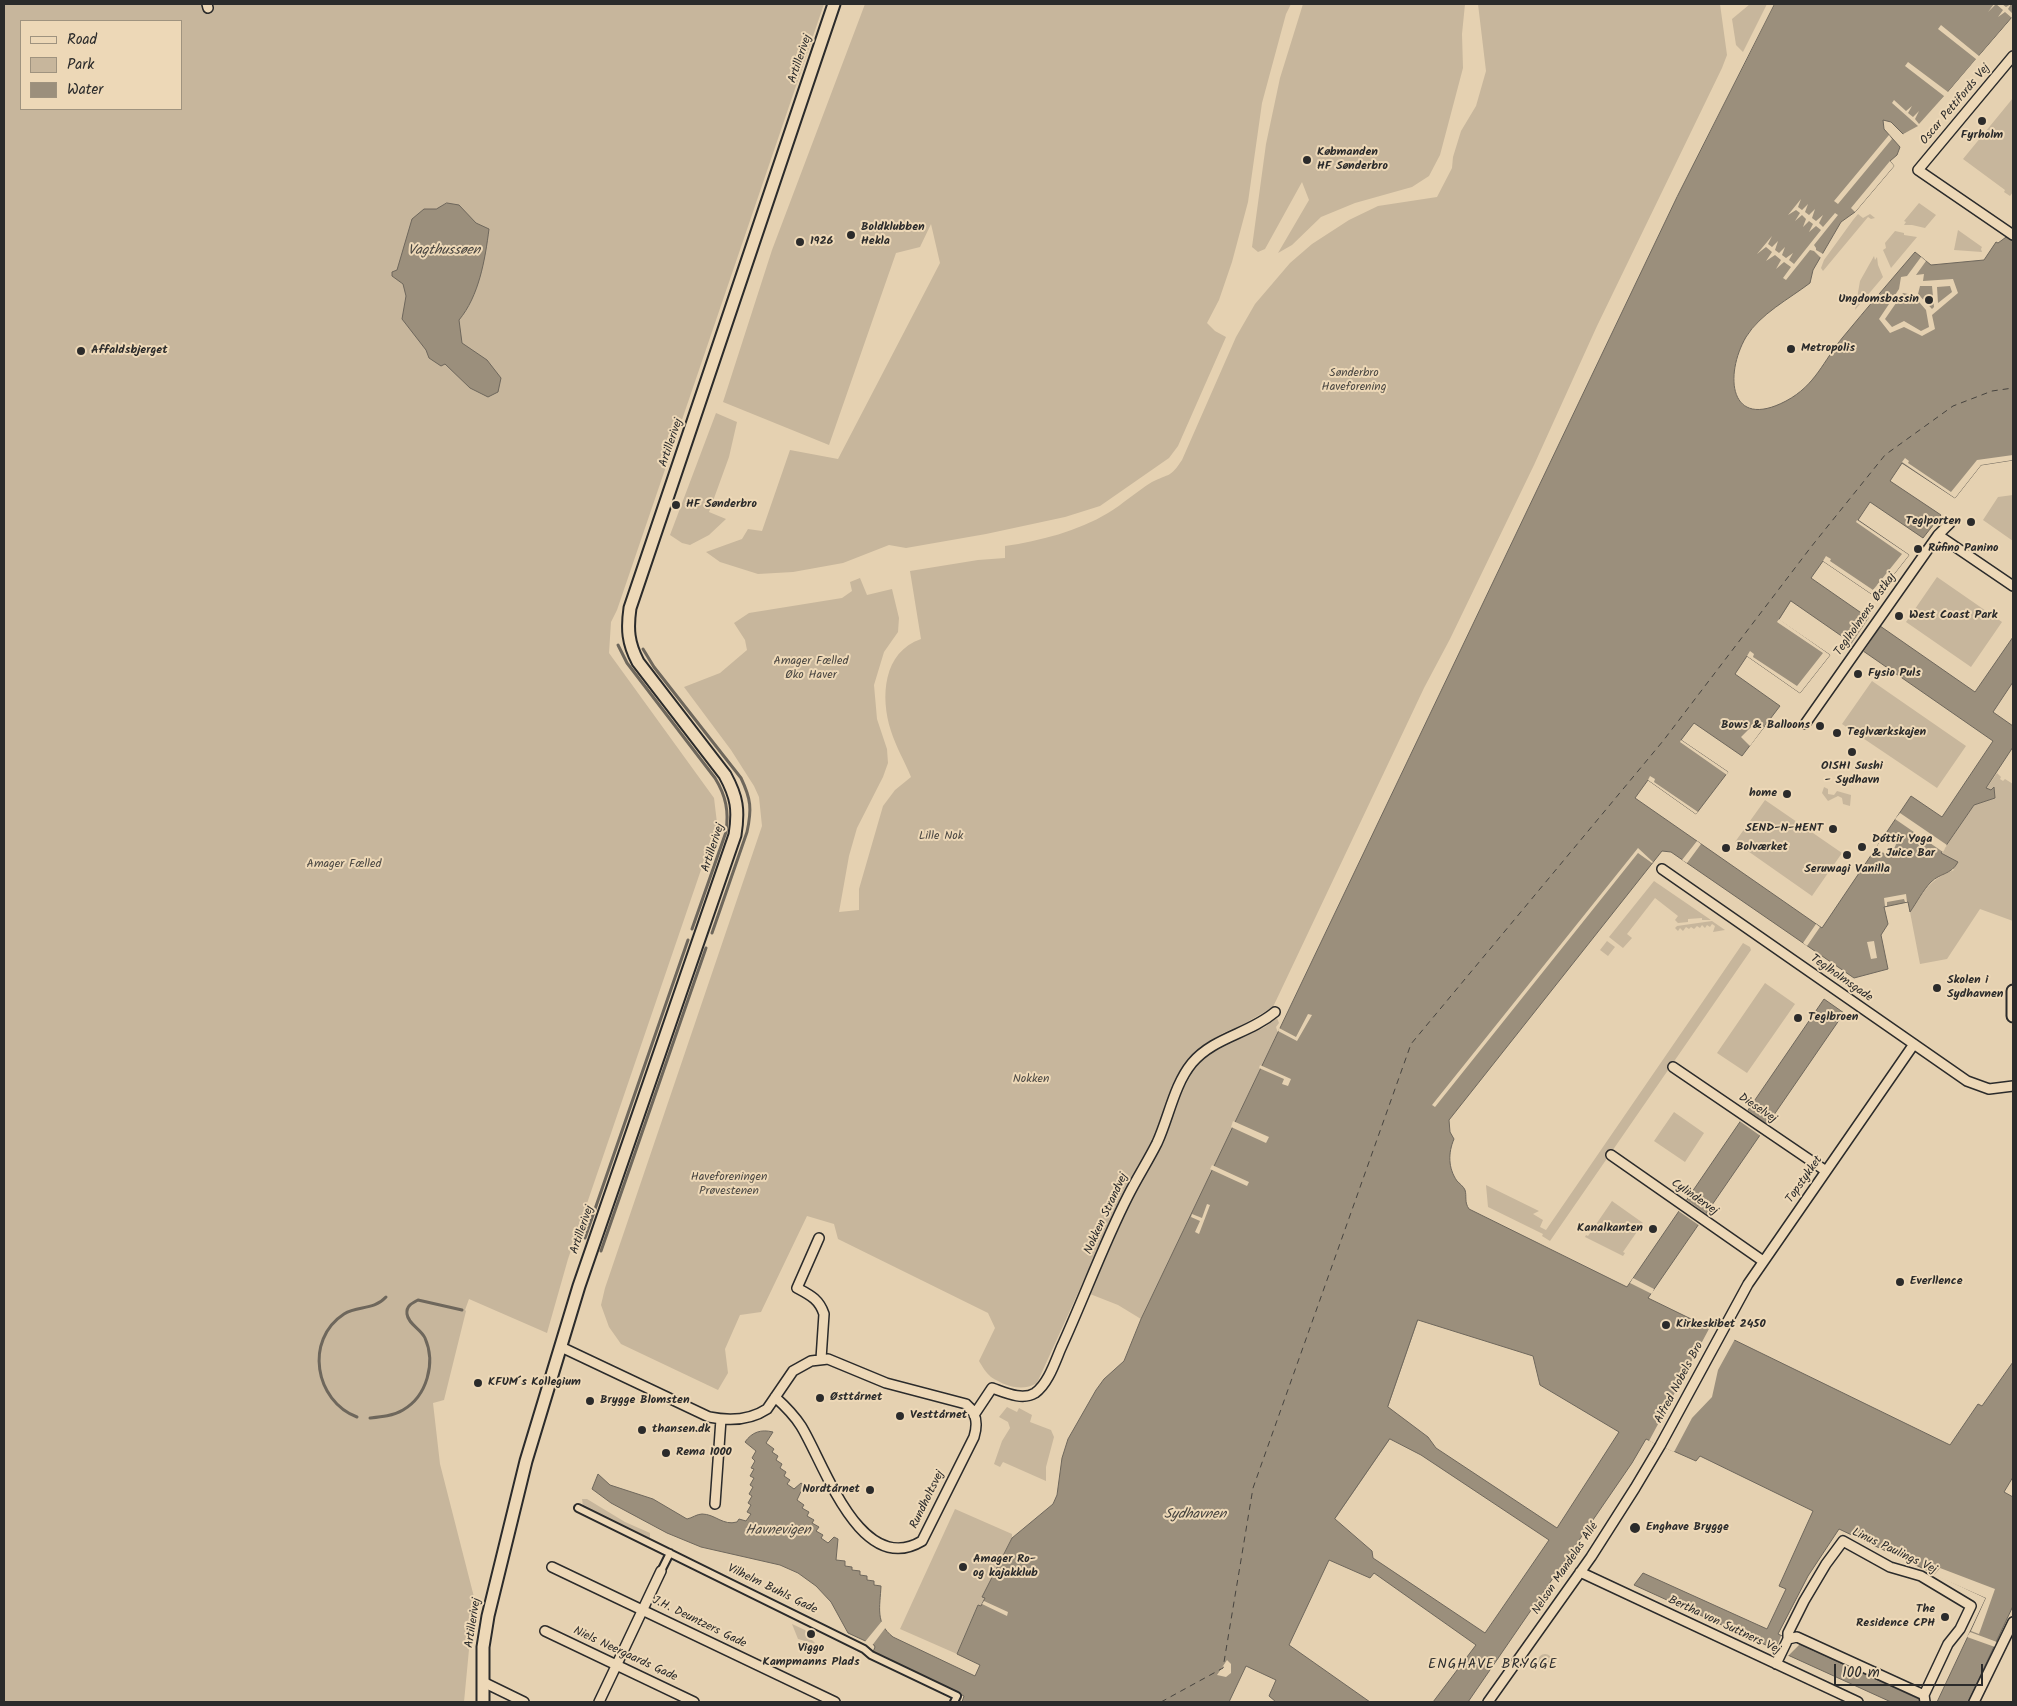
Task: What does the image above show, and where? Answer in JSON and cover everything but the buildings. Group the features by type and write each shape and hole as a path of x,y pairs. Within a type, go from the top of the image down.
{"street":[{"name":"Artillerivej","path":"483,1702 483,1647 494,1585 526,1461 579,1286 735,835 738,817 733,790 725,775 638,662 631,650 628,626 630,608 834,4"},
{"name":"Oscar Pettifords Vej","path":"2013,56 1918,170 2013,235"},
{"name":"Teglholmens Østkaj","path":"1805,724 1878,618 1938,535 1950,522"},
{"path":"1938,535 2013,586"},
{"name":"Teglholmsgade","path":"1662,869 1973,1084 1994,1089 2013,1086"},
{"path":"2013,991 2013,1016"},
{"name":"Nokken Strandvej","path":"974,1414 992,1388 1022,1397 1028,1397 1042,1388 1067,1336 1128,1196 1157,1142 1180,1084 1191,1064 1216,1043 1248,1030 1263,1022 1275,1012"},
{"name":"Topstykket","path":"1722,1332 1740,1297 1763,1262 1914,1044"},
{"name":"Dieselvej","path":"1673,1066 1826,1171"},
{"name":"Cylindervej","path":"1611,1155 1763,1262"},
{"path":"819,1238 797,1288 812,1296 822,1307 823,1321 820,1359"},
{"name":"Alfred Nobels Bro","path":"1660,1446 1722,1332"},
{"path":"561,1347 709,1417 721,1419 744,1418 757,1415 767,1409 793,1371 802,1364 820,1359 835,1360 886,1383 960,1402 971,1408 974,1414"},
{"name":"Rundholtsvej","path":"776,1398 789,1409 801,1426 832,1489 852,1518 880,1545 899,1549 915,1546 922,1541 929,1530 974,1437 976,1421 974,1414"},
{"path":"715,1504 721,1419"},
{"name":"Nelson Mandelas Allé","path":"1488,1702 1580,1572 1660,1446"},
{"name":"Vilhelm Buhls Gade","path":"578,1508 864,1649 871,1656 956,1696 954,1702"},
{"name":"Linus Paulings Vej","path":"1776,1664 1788,1639 1788,1633 1810,1591 1826,1564 1843,1541 1890,1566 1921,1576 1972,1606 1960,1629 1948,1644 1924,1699 1797,1637 1788,1639"},
{"path":"599,1702 670,1554"},
{"name":"J.H. Deuntzers Gade","path":"552,1567 837,1700"},
{"name":"Bertha von Suttners Vej","path":"1580,1572 1858,1702"},
{"path":"1974,1702 2013,1622"},
{"name":"Niels Neergaards Gade","path":"545,1631 694,1702"},
{"path":"483,1682 524,1702"}],"green space":[{"name":"Amager Fælled","path":"4,4 824,4 617,610 611,622 609,653 714,798 717,823 568,1259 547,1333 469,1299 444,1400 433,1403 440,1464 474,1597 464,1702 4,1702"},
{"path":"865,4 1291,4 1286,14 1262,103 1248,202 1232,262 1219,300 1207,323 1215,331 1226,337 1178,446 1169,458 1100,506 1065,517 986,534 906,548 889,545 843,563 793,572 758,574 720,562 706,552 742,539 748,529 762,531 790,450 838,459 940,263 931,224 920,247 896,253 829,445 723,402 772,250"},
{"path":"1303,4 1465,4 1462,34 1463,68 1440,155 1429,176 1412,187 1355,203 1321,217 1292,245 1278,253 1309,200 1302,182 1265,249 1258,252 1252,247 1266,144 1280,78"},
{"path":"1478,4 1720,4 1727,55 1597,326 1534,465 1450,639 1424,688 1273,1007 1200,1047 1181,1072 1155,1135 1123,1194 1037,1383 1031,1386 1014,1387 996,1380 984,1369 979,1361 995,1328 988,1313 838,1239 834,1224 807,1216 761,1312 740,1315 725,1349 728,1373 718,1390 621,1344 609,1327 601,1305 605,1288 762,826 759,797 754,786 731,750 684,687 720,673 747,650 745,640 734,623 749,613 842,598 852,591 850,582 860,578 867,595 892,589 899,618 898,632 884,652 874,685 877,719 887,749 888,763 883,777 857,828 849,856 839,912 859,910 859,889 883,806 895,790 911,777 893,737 886,704 888,677 892,665 908,645 921,639 910,571 978,560 1005,558 1005,546 1045,538 1084,525 1108,513 1152,482 1175,470 1182,460 1236,337 1255,304 1290,263 1312,244 1349,220 1378,206 1437,197 1452,168 1453,157 1461,131 1476,106 1486,71"},
{"path":"1750,4 1767,4 1743,52 1736,45 1732,19"},
{"path":"2013,98 2013,192 2010,196 2004,192 2005,190 1963,159"},
{"path":"1919,203 1936,215 1925,228 1904,225 1906,222 1904,221"},
{"path":"1858,214 1863,218 1870,214 1875,218 1871,219 1868,217 1823,271 1821,268 1824,260"},
{"path":"1958,230 1982,247 1982,252 1954,250"},
{"path":"1895,231 1917,237 1891,268 1883,250 1886,248 1885,243"},
{"path":"1874,256 1875,260 1877,257 1883,277 1855,310 1860,281"},
{"path":"716,413 737,422 729,457 709,512 726,519 709,535 690,545 682,543 670,535"},
{"path":"2013,495 2013,541 1983,520 1998,497"},
{"path":"1937,577 2002,622 1971,667 1906,622"},
{"path":"1872,681 1966,746 1937,788 1842,724"},
{"path":"1997,773 2001,777 2000,779 2003,781 2005,779 2013,784 2013,921 1980,909 1947,959 1920,964 1910,912 1933,882 1954,870 1941,854 1974,805 1995,798 1994,788 1991,790 1986,789"},
{"path":"1824,787 1828,789 1828,794 1834,795 1837,791 1851,795 1850,806 1843,804 1842,798 1838,796 1828,801 1822,793"},
{"path":"1765,800 1842,853 1812,896 1735,842"},
{"path":"1654,881 1711,920 1702,920 1702,918 1688,919 1688,922 1678,923 1675,920 1678,916 1655,898 1627,934 1632,938 1623,948 1609,937"},
{"path":"1712,921 1725,930 1713,932 1715,926 1712,924 1710,927 1707,925 1705,928 1702,925 1700,928 1697,926 1694,929 1686,927 1683,931 1680,928 1678,931 1675,928 1677,926"},
{"path":"1607,941 1615,947 1608,956 1600,950"},
{"path":"1743,943 1750,947 1751,950 1550,1241 1542,1236 1543,1234 1488,1207 1486,1185 1539,1211 1533,1214 1543,1220 1540,1227 1546,1230"},
{"path":"1765,983 1795,1004 1747,1073 1717,1053"},
{"path":"1277,1018 1279,1023 1276,1027 1278,1033 1141,1319 1118,1305 1090,1294 1141,1178 1163,1139 1180,1095 1196,1066 1213,1052 1265,1027"},
{"path":"1674,1112 1704,1133 1685,1162 1654,1141"},
{"path":"1612,1201 1643,1223 1623,1252 1625,1253 1623,1256 1585,1237 1586,1235 1588,1236"},
{"path":"1007,1407 1017,1412 1019,1408 1032,1415 1030,1422 1051,1430 1054,1437 1046,1467 1046,1481 1003,1462 1000,1467 994,1464 1002,1441 1010,1428 1008,1422 999,1417"},
{"path":"582,1499 587,1499 625,1522 650,1533 650,1538 583,1506"},
{"name":"Amager Ro- og kajakklub","path":"955,1509 1012,1534 1012,1538 982,1597 985,1598 981,1606 978,1605 957,1654 900,1629"},
{"path":"792,1624 805,1630 816,1644 798,1639"},
{"path":"1545,1654 1550,1656 1552,1661 1550,1666 1545,1668 1540,1666 1538,1661 1540,1656"}],"water":[{"name":"Sydhavnen","path":"1775,4 2013,4 2013,16 1916,129 1903,134 1891,122 1883,120 1884,129 1900,147 1897,155 1890,161 1894,166 1855,212 1841,222 1813,270 1810,283 1775,307 1759,321 1746,337 1735,367 1734,382 1736,394 1742,404 1753,409 1767,408 1786,401 1805,388 1812,380 1843,337 1915,252 1931,265 1984,260 1996,242 1998,243 2013,232 2013,460 1981,465 1955,498 1902,463 1890,481 1941,515 1923,538 1870,502 1858,520 1909,555 1876,597 1823,561 1811,578 1975,692 2013,637 2013,682 1993,712 2013,726 2013,747 1986,788 1991,790 1994,787 1995,798 1974,805 1941,853 1958,862 1955,866 1949,872 1931,882 1910,912 1908,902 1884,907 1888,924 1881,935 1888,969 1854,978 1671,852 1662,851 1449,1120 1450,1132 1454,1139 1450,1155 1451,1166 1454,1176 1465,1190 1469,1209 1627,1287 1824,999 1844,1013 1648,1298 1950,1445 1978,1404 1982,1406 2013,1362 2013,1477 2004,1492 2013,1497 2013,1606 1968,1702 1937,1702 1986,1598 1839,1529 1808,1576 1778,1634 1925,1702 1891,1702 1634,1585 1643,1573 1767,1629 1786,1589 1779,1586 1813,1511 1700,1456 1696,1461 1646,1439 1632,1463 1468,1702 1433,1702 1476,1645 1374,1573 1370,1578 1329,1560 1289,1645 1370,1702 1276,1702 1269,1696 1276,1680 1246,1666 1229,1702 962,1702 964,1696 873,1652 874,1645 848,1633 831,1602 816,1586 798,1573 780,1565 701,1547 667,1533 611,1503 592,1489 598,1474 610,1485 653,1499 687,1519 702,1514 732,1523 737,1522 739,1519 746,1521 751,1514 747,1512 751,1505 748,1503 752,1496 749,1494 753,1487 750,1485 754,1478 750,1476 754,1469 751,1468 755,1461 752,1458 756,1451 745,1442 757,1432 773,1432 766,1443 774,1449 772,1452 778,1456 776,1460 782,1464 780,1468 786,1472 784,1476 790,1480 787,1484 794,1489 801,1483 804,1485 797,1500 804,1505 802,1508 809,1512 807,1516 814,1520 812,1523 819,1527 816,1531 823,1535 821,1538 828,1543 834,1537 838,1539 836,1560 845,1561 845,1566 852,1567 852,1570 860,1571 860,1575 867,1576 867,1580 874,1581 874,1585 881,1586 880,1614 883,1626 887,1632 893,1637 975,1676 980,1665 957,1654 978,1605 981,1606 985,1598 982,1597 1012,1538 1053,1504 1057,1495 1062,1458 1068,1439 1096,1390 1104,1379 1124,1361 1141,1319 1677,197","holes":["1791,601 1993,741 1942,817 1911,796 1822,928 1635,798 1648,780 1696,814 1728,772 1681,740 1694,723 1742,756 1780,706 1735,674 1747,656 1800,693 1830,655 1779,620","1418,1320 1533,1356 1540,1385 1619,1432 1557,1528 1436,1448 1428,1437 1388,1407","1390,1439 1421,1455 1549,1540 1485,1633 1373,1558 1372,1551 1335,1519"]},
{"name":"Vagthussøen","path":"447,203 459,205 476,223 489,229 480,277 472,300 459,320 462,343 487,360 501,378 498,392 488,397 470,388 445,364 441,366 429,358 426,350 402,319 406,296 403,284 392,276 392,272 397,270 412,219 424,209 436,209"}],"pier":[{"path":"1996,4 2002,4 2006,7 2011,4 2008,9 2013,14 2013,20 1918,130 1905,136 1903,134 1918,126 1892,103 1894,100 1906,111 1912,106 1908,113 1913,117 1919,111 1915,119 1919,124 1944,96 1905,66 1908,62 1948,92 1976,59 1938,29 1941,25 1979,56 2012,18 2005,12 1998,17 2003,10"},
{"path":"1889,135 1892,139 1838,204 1834,201"},
{"path":"1890,161 1894,166 1855,212 1851,208"},
{"path":"1801,199 1798,207 1802,210 1808,204 1805,212 1809,215 1815,209 1812,218 1816,221 1823,215 1819,223 1823,227 1835,213 1838,215 1814,245 1816,250 1825,255 1822,259 1814,251 1810,250 1786,280 1783,278 1791,267 1784,262 1776,269 1781,260 1775,255 1766,261 1772,252 1766,247 1757,254 1772,236 1768,244 1772,247 1778,241 1775,250 1779,253 1785,247 1782,255 1786,258 1793,253 1789,260 1794,264 1821,230 1816,226 1809,232 1813,224 1809,221 1803,227 1806,219 1802,215 1795,221 1800,213 1796,210 1788,215"},
{"path":"1921,257 1926,261 1916,275 1924,274 1923,281 1953,279 1958,293 1932,315 1935,329 1922,336 1904,327 1890,333 1879,319 1899,289 1901,277 1907,276","holes":["1920,286 1932,286 1934,307 1932,309 1918,294","1950,286 1952,292 1938,303 1937,287","1903,293 1913,295 1926,310 1929,327 1921,331 1904,321 1892,327 1885,319"]},
{"path":"2013,455 2013,460 1981,465 1955,498 1902,462 1905,458 1909,461 1908,463 1951,492 1977,460"},
{"path":"1857,520 1909,555 1876,597 1823,561 1826,556 1831,559 1830,561 1873,590 1902,554 1856,522"},
{"path":"1870,616 1882,624 1862,654 1850,646"},
{"path":"1779,619 1830,655 1800,693 1747,656 1750,651 1754,654 1753,657 1797,686 1823,653 1777,622"},
{"path":"1756,722 1764,727 1750,746 1741,737"},
{"path":"1681,740 1728,772 1727,775 1680,742"},
{"path":"1650,776 1655,779 1654,782 1698,812 1696,814 1648,780"},
{"path":"1900,813 1947,845 1943,852 1895,819"},
{"path":"1885,834 1897,842 1891,856 1875,849"},
{"path":"1697,841 1701,844 1687,863 1682,860"},
{"path":"1638,848 1653,862 1638,853 1435,1107 1432,1105"},
{"path":"1906,894 1907,902 1904,899 1887,902 1887,906 1885,906 1884,898"},
{"path":"1816,924 1820,927 1807,946 1803,943"},
{"path":"1874,941 1877,958 1871,959 1867,942"},
{"path":"1308,1014 1312,1015 1297,1041 1278,1031 1279,1028 1296,1037"},
{"path":"1260,1065 1291,1079 1288,1086 1282,1084 1284,1079 1259,1068"},
{"path":"1746,1109 1770,1126 1762,1137 1738,1120"},
{"path":"1233,1121 1269,1137 1266,1143 1231,1127"},
{"path":"1212,1165 1249,1182 1247,1186 1210,1169"},
{"path":"1684,1198 1708,1215 1700,1226 1677,1210"},
{"path":"1207,1204 1210,1205 1199,1234 1195,1232 1200,1221 1191,1217 1192,1214 1202,1218"},
{"path":"1633,1278 1654,1289 1652,1294 1630,1283"},
{"path":"1710,1327 1735,1339 1718,1370 1712,1397 1692,1418 1674,1452 1649,1441"},
{"path":"1940,1568 1995,1589 1979,1634 1971,1631 1986,1598 1934,1575"},
{"path":"984,1601 1008,1612 1007,1616 982,1604"},
{"path":"882,1621 886,1627 871,1647 864,1643"},
{"path":"1970,1632 1997,1642 1995,1647 1967,1637"},
{"path":"1781,1636 1800,1644 1788,1656 1775,1651"},
{"path":"1227,1660 1231,1664 1231,1673 1226,1677 1217,1675"}],"waterway":[{"path":"618,645 627,663 715,778 724,797 727,810 726,832 692,929"},
{"path":"643,649 654,667 741,778 749,798 750,817 747,832 712,933"},
{"path":"585,1238 688,940"},
{"path":"601,1251 706,948"},
{"path":"357,1417 343,1409 332,1398 324,1384 319,1354 323,1339 331,1325 349,1311 371,1306 386,1297"},
{"path":"370,1418 383,1417 403,1410 418,1396 427,1378 430,1358 428,1348 425,1338 408,1318 407,1309 410,1305 418,1300 462,1310"}],"ferry route":[{"path":"1161,1702 1223,1668 1253,1488 1411,1044 1663,741 1811,547 1885,455 1953,406 1992,391 2013,388"}],"place":[{"name":"Fyrholm","path":"1982,121"},
{"name":"Købmanden HF Sønderbro","path":"1307,160"},
{"name":"Boldklubben Hekla","path":"851,235"},
{"name":"1926","path":"800,242"},
{"name":"Ungdomsbassin","path":"1929,300"},
{"name":"Metropolis","path":"1791,349"},
{"name":"Affaldsbjerget","path":"81,351"},
{"name":"HF Sønderbro","path":"676,505"},
{"name":"Teglporten","path":"1971,522"},
{"name":"Rufino Panino","path":"1918,549"},
{"name":"West Coast Park","path":"1899,616"},
{"name":"Fysio Puls","path":"1858,674"},
{"name":"Bows & Balloons","path":"1820,726"},
{"name":"Teglværkskajen","path":"1837,733"},
{"name":"OISHI Sushi - Sydhavn","path":"1852,752"},
{"name":"home","path":"1787,794"},
{"name":"SEND-N-HENT","path":"1833,829"},
{"name":"Dóttir Yoga & Juice Bar","path":"1862,847"},
{"name":"Bolværket","path":"1726,848"},
{"name":"Seruwagi Vanilla","path":"1847,855"},
{"name":"Skolen i Sydhavnen","path":"1937,988"},
{"name":"Teglbroen","path":"1798,1018"},
{"name":"Kanalkanten","path":"1653,1229"},
{"name":"Everllence","path":"1900,1282"},
{"name":"Kirkeskibet 2450","path":"1666,1325"},
{"name":"KFUM´s Kollegium","path":"478,1383"},
{"name":"Østtårnet","path":"820,1398"},
{"name":"Brygge Blomsten","path":"590,1401"},
{"name":"Vesttårnet","path":"900,1416"},
{"name":"thansen.dk","path":"642,1430"},
{"name":"Rema 1000","path":"666,1453"},
{"name":"Nordtårnet","path":"870,1490"},
{"name":"Enghave Brygge","path":"1635,1528"},
{"name":"Amager Ro- og kajakklub","path":"963,1567"},
{"name":"The Residence CPH","path":"1945,1617"},
{"name":"Viggo Kampmanns Plads","path":"811,1634"}],"district":[{"name":"ENGHAVE BRYGGE","path":"1493,1666"}],"park label":[{"name":"Sønderbro Haveforening","path":"1354,381"},
{"name":"Amager Fælled Øko Haver","path":"811,669"},
{"name":"Lille Nok","path":"941,837"},
{"name":"Nokken","path":"1031,1080"},
{"name":"Haveforeningen Prøvestenen","path":"729,1185"}],"water label":[{"name":"Havnevigen","path":"778,1532"}]}
